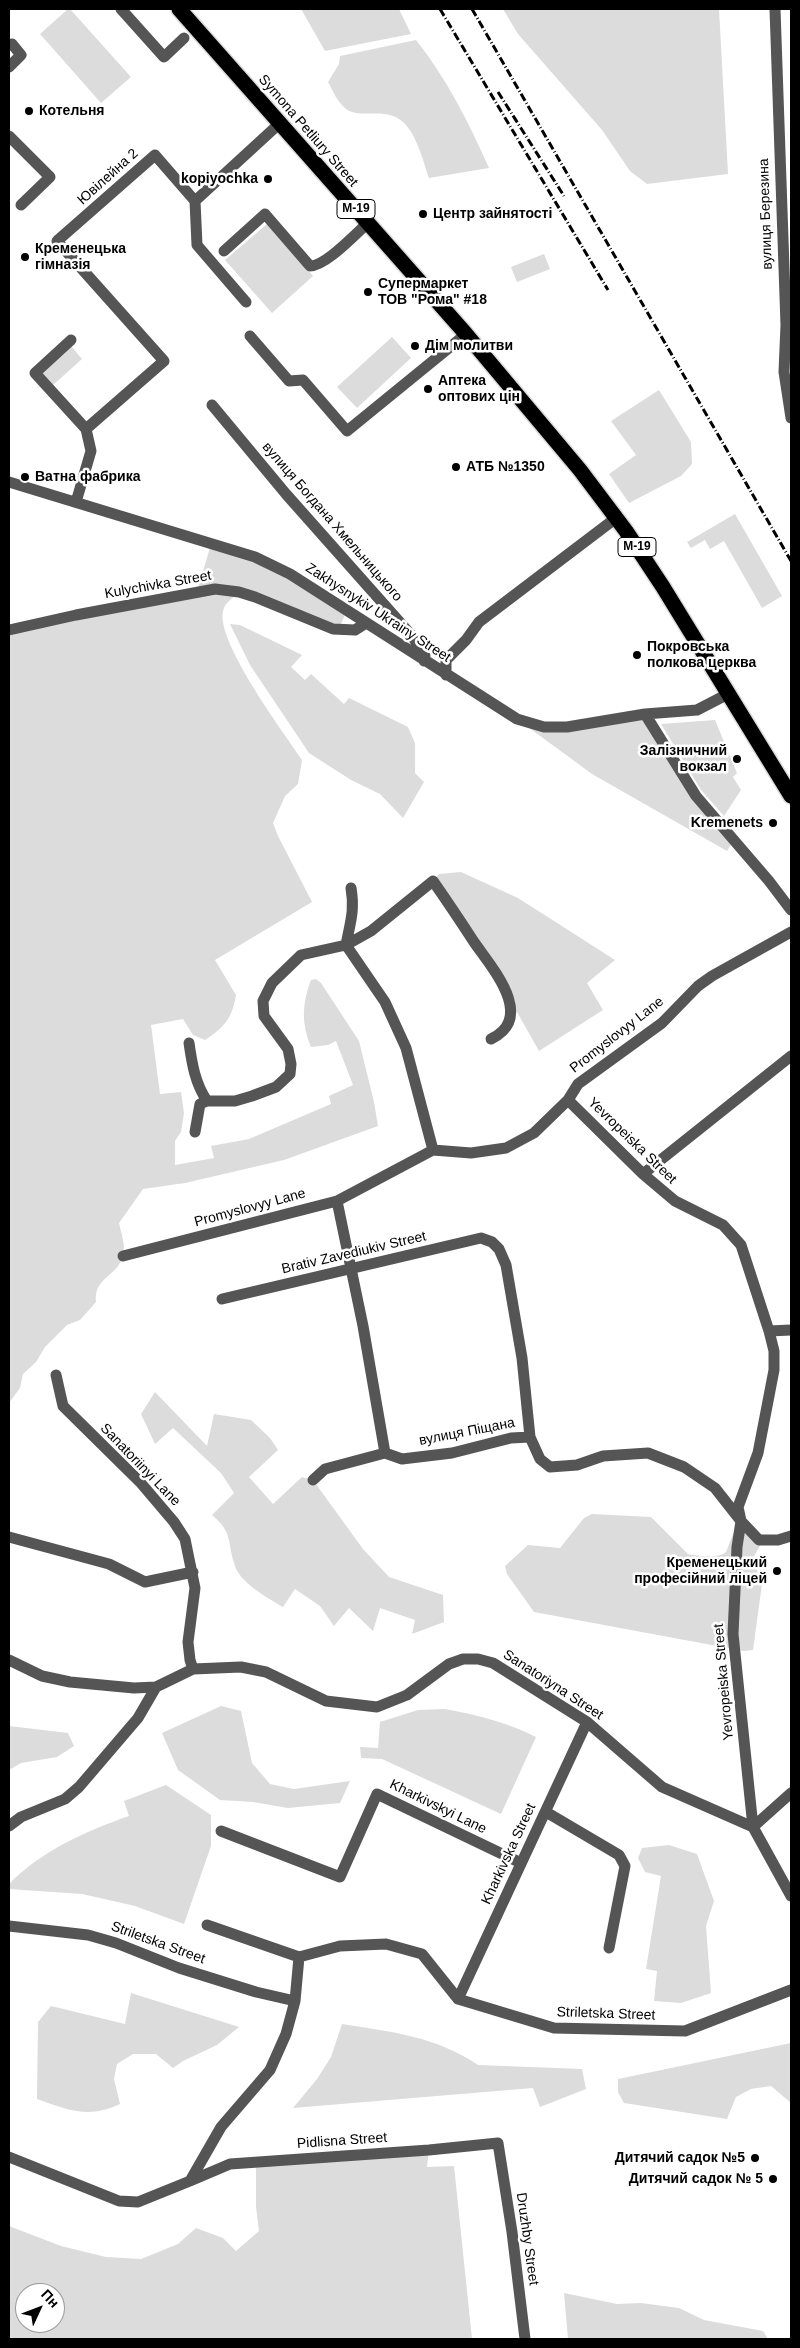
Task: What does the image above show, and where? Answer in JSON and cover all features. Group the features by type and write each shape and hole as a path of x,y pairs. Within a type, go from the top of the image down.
{"highway":[{"name":"Symona Petliury Street","path":"179,9 280,123 363,227 466,334 532,410 616,518"},
{"name":"М-19","path":"616,518 663,587 791,796"}],"street":[{"path":"121,9 164,57 184,38"},
{"name":"вулиця Березина","path":"774,9 786,326 784,372 791,418"},
{"path":"9,66 21,54 12,44"},
{"path":"246,302 197,245 195,201 280,123"},
{"path":"9,136 50,177 21,205"},
{"name":"Ювілейна 2","path":"86,429 164,361 57,241 154,155 195,201"},
{"path":"224,251 265,214 310,266 315,266 332,255 363,227"},
{"path":"250,336 289,381 303,380 347,430 466,334"},
{"path":"71,340 35,373 86,429 91,451 76,502"},
{"name":"вулиця Богдана Хмельницького","path":"212,405 286,494 412,636 425,656 424,661"},
{"name":"Zakhysnykiv Ukrainy Street","path":"9,482 255,557 290,574 517,719 544,728 567,727 646,714 697,710 728,694"},
{"path":"446,675 446,660 466,640 479,622 616,518"},
{"name":"Kulychivka Street","path":"9,630 76,615 215,589 239,592 254,597 333,629 355,630 366,623"},
{"path":"646,714 696,796 769,880 791,910"},
{"path":"195,1132 200,1104 207,1101 235,1101 252,1096 276,1087 290,1074 291,1064 288,1049 264,1016 264,1000 272,983 301,955 346,944 372,931 433,881 498,977 508,996 510,1013 508,1027 501,1034 491,1039"},
{"path":"351,888 354,902 353,919 346,944 385,1002 406,1048 433,1150"},
{"name":"Promyslovyy Lane","path":"124,1256 337,1201 433,1150 471,1154 506,1148 534,1133 568,1100 578,1084 662,1023 712,976 791,932"},
{"path":"189,1043 194,1073 200,1091 207,1101"},
{"path":"643,1174 791,1056"},
{"name":"Yevropeiska Street","path":"568,1100 643,1174 675,1201 723,1225 741,1245 774,1351 774,1370 758,1453 738,1507 741,1521 737,1547 733,1634 754,1827 791,1896"},
{"path":"337,1201 385,1453"},
{"name":"Brativ Zavediukiv Street","path":"222,1299 481,1238 492,1242 499,1249 507,1274 522,1358 530,1437"},
{"path":"768,1331 791,1330"},
{"name":"Sanatoriinyi Lane","path":"56,1375 63,1406 140,1482 174,1522 185,1539 195,1588 188,1642 193,1669"},
{"name":"вулиця Піщана","path":"314,1480 325,1469 385,1453 402,1459 452,1453 511,1438 530,1437 534,1450 540,1459 550,1466 577,1465 603,1456 648,1453 684,1467 716,1488 741,1521 759,1540 778,1540 791,1536"},
{"path":"9,1537 109,1564 145,1582 193,1572"},
{"name":"Sanatoriyna Street","path":"9,1660 42,1676 70,1682 134,1688 156,1687 193,1669 241,1667 266,1672 326,1701 377,1708 408,1695 449,1664 463,1659 478,1659 492,1663 588,1722 662,1787 754,1827"},
{"path":"9,1826 21,1817 65,1798 79,1786 138,1718 156,1687"},
{"name":"Kharkivska Street","path":"458,1999 588,1722"},
{"path":"754,1827 791,1793"},
{"name":"Kharkivskyi Lane","path":"221,1831 340,1877 377,1794 521,1863"},
{"path":"546,1812 619,1855 625,1866 609,1948"},
{"path":"207,1925 299,1957 340,1946 386,1944 422,1954 458,1999"},
{"name":"Striletska Street","path":"9,1926 88,1935 116,1943 179,1968 295,2002"},
{"path":"190,2181 221,2128 270,2070 286,2034 295,2002 299,1957"},
{"name":"Striletska Street","path":"458,1999 554,2028 685,2031 791,1990"},
{"name":"Pidlisna Street","path":"9,2157 119,2201 138,2202 230,2164 429,2150 498,2143"},
{"name":"Druzhby Street","path":"498,2143 512,2232 525,2339"}],"shaded area":[{"path":"68,9 131,77 101,103 40,34"},
{"path":"301,9 399,9 411,34 325,51"},
{"path":"503,9 719,9 728,174 647,184 630,171 602,130 518,34"},
{"path":"416,40 438,70 457,102 489,168 429,178 416,141 403,122 387,114 355,113 342,105 336,97 328,82 339,64 340,56"},
{"path":"267,224 313,276 272,313 225,260"},
{"path":"544,254 550,269 517,282 511,267"},
{"path":"392,337 411,358 357,408 337,387"},
{"path":"71,346 82,359 53,385 42,373"},
{"path":"659,390 691,442 692,464 681,476 629,503 609,474 636,455 611,421"},
{"path":"735,514 782,596 762,608 724,541 710,549 705,540 691,548 687,542"},
{"path":"211,544 255,557 347,610 341,624 333,629 237,593 224,608 223,622 228,640 238,662 266,708 302,760 298,784 285,796 273,823 312,902 215,960 236,995 230,1016 223,1026 212,1035 205,1040 193,1035 183,1019 151,1025 160,1094 181,1092 184,1113 181,1132 175,1141 175,1165 214,1158 211,1146 249,1139 331,1104 329,1096 353,1085 336,1041 328,1045 311,1047 304,1022 304,1005 311,980 316,979 321,983 359,1041 378,1126 284,1160 185,1183 143,1189 119,1223 124,1243 121,1262 98,1287 96,1302 80,1320 67,1325 45,1347 36,1362 23,1374 20,1388 9,1403 9,630 197,592"},
{"path":"230,624 240,625 302,655 291,667 305,680 311,674 344,704 349,698 408,727 415,743 415,773 424,782 403,818 380,794 351,780 309,753 250,665"},
{"path":"645,714 696,796 734,840 727,851 592,774 517,719 544,727"},
{"path":"715,720 737,773 733,777 741,790 724,816 701,790 661,724"},
{"path":"461,872 518,898 615,960 587,983 603,1010 539,1051 508,996 433,881 439,874"},
{"path":"155,1392 207,1446 214,1414 251,1420 270,1438 278,1450 249,1477 273,1504 302,1477 313,1480 363,1549 389,1577 443,1595 444,1622 412,1634 415,1620 380,1608 373,1631 349,1608 334,1626 320,1606 295,1589 283,1607 254,1589 241,1577 237,1570 226,1532 219,1521 212,1515 234,1493 221,1473 173,1428 155,1444 141,1414"},
{"path":"592,1514 651,1517 688,1554 697,1556 718,1556 726,1552 739,1519 761,1544 753,1558 762,1584 753,1650 744,1651 534,1612 507,1574 505,1566 528,1545 560,1548 584,1518"},
{"path":"221,1706 241,1711 252,1763 270,1784 294,1789 350,1781 340,1803 288,1808 253,1802 220,1800 178,1770 162,1733"},
{"path":"445,1709 492,1720 536,1737 501,1814 382,1759 361,1758 360,1747 378,1748 380,1722 418,1710"},
{"path":"9,1726 68,1733 74,1746 57,1757 21,1763 9,1770"},
{"path":"166,1785 211,1815 211,1846 184,1924 135,1906 82,1894 9,1889 9,1884 22,1872 50,1852 81,1835 129,1816 124,1801"},
{"path":"669,1845 697,1854 714,1901 706,1926 711,1993 681,2003 654,2001 657,1971 646,1969 661,1876 645,1872 638,1858 642,1848"},
{"path":"131,1993 239,2027 217,2045 183,2061 173,2068 156,2054 133,2054 117,2064 114,2079 120,2104 109,2109 88,2112 78,2111 37,2099 38,2022 51,2006 125,2024"},
{"path":"342,2024 396,2033 429,2041 446,2047 478,2065 582,2069 586,2089 540,2107 533,2088 293,2108 317,2079 331,2057"},
{"path":"791,2043 791,2103 771,2086 751,2089 736,2097 727,2119 624,2103 618,2092 618,2079"},
{"path":"429,2150 427,2167 454,2166 472,2339 9,2339 9,2226 61,2246 106,2257 141,2259 178,2244 196,2228 223,2238 236,2251 259,2231 256,2207 256,2164"},
{"path":"564,2293 617,2304 641,2303 679,2308 704,2320 763,2331 768,2339 568,2339"}],"railway":[{"path":"440,9 608,290"},
{"path":"472,9 791,561"},
{"path":"498,92 564,196"}],"place":[{"name":"Котельня","path":"29,111"},
{"name":"kopiyochka","path":"268,179"},
{"name":"Центр зайнятості","path":"423,214"},
{"name":"Кременецька гімназія","path":"25,257"},
{"name":"Супермаркет ТОВ \"Рома\" #18","path":"368,292"},
{"name":"Дім молитви","path":"415,346"},
{"name":"Аптека оптових цін","path":"428,389"},
{"name":"АТБ №1350","path":"456,467"},
{"name":"Ватна фабрика","path":"25,477"},
{"name":"Покровська полкова церква","path":"637,655"},
{"name":"Залізничний вокзал","path":"737,759"},
{"name":"Kremenets","path":"773,823"},
{"name":"Кременецький професійний ліцей","path":"777,1571"},
{"name":"Дитячий садок №5","path":"755,2158"},
{"name":"Дитячий садок № 5","path":"773,2179"}]}
